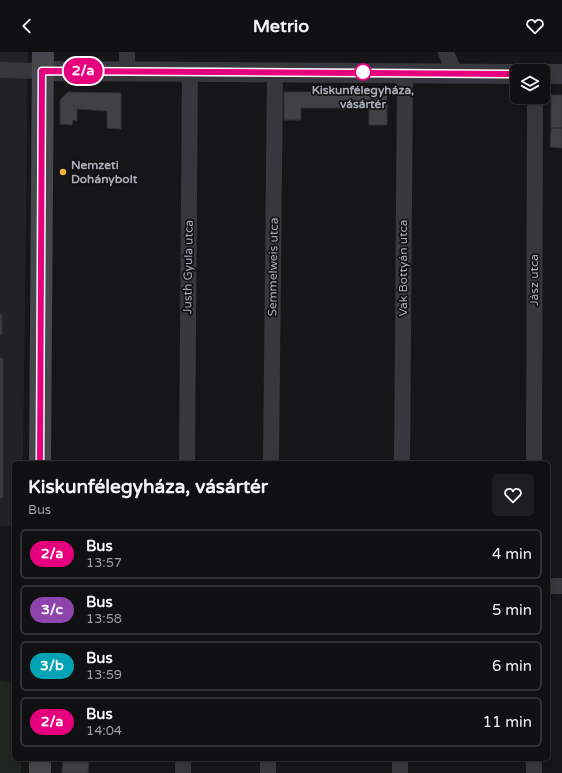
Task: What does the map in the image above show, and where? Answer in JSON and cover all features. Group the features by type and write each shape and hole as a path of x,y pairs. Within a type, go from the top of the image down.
{"main road":[{"path":"40,461 42,61"},
{"path":"40,761 40,773"}],"street":[{"path":"446,52 454,72"},
{"path":"0,70 42,61 127,61 190,71 454,72 510,74"},
{"name":"Justh Gyula utca","path":"187,461 190,71"},
{"name":"Semmelweis utca","path":"271,461 275,72"},
{"name":"Vak Bottyán utca","path":"402,461 405,72"},
{"path":"550,74 562,74"},
{"name":"Jász utca","path":"534,461 535,104"},
{"path":"550,586 562,586"},
{"path":"183,761 183,773"},
{"path":"268,761 268,773"},
{"path":"400,761 400,773"},
{"path":"534,761 534,773"}],"shaded area":[{"path":"0,52 28,52 23,461 12,461 12,526 0,526"},
{"path":"0,680 12,681 12,761 21,761 21,773 0,773"}],"building":[{"path":"68,92 121,93 121,129 107,128 107,111 77,109 77,121 73,120 72,125 60,124 60,100"},
{"path":"284,92 387,92 387,125 369,125 369,108 301,108 301,120 284,120"},
{"path":"551,95 562,95 562,128 551,128"},
{"path":"551,128 562,128 562,148 550,147"},
{"path":"0,314 2,314 2,335 0,335"},
{"path":"0,358 3,358 3,498 0,498"},
{"path":"63,761 89,761 88,773 62,773"}],"bus line":[{"name":"2/a","path":"40,461 42,71 454,72 510,74"}],"place":[{"name":"Kiskunfélegyháza, vásártér","path":"363,72"},
{"name":"Nemzeti Dohánybolt","path":"63,172"}]}
